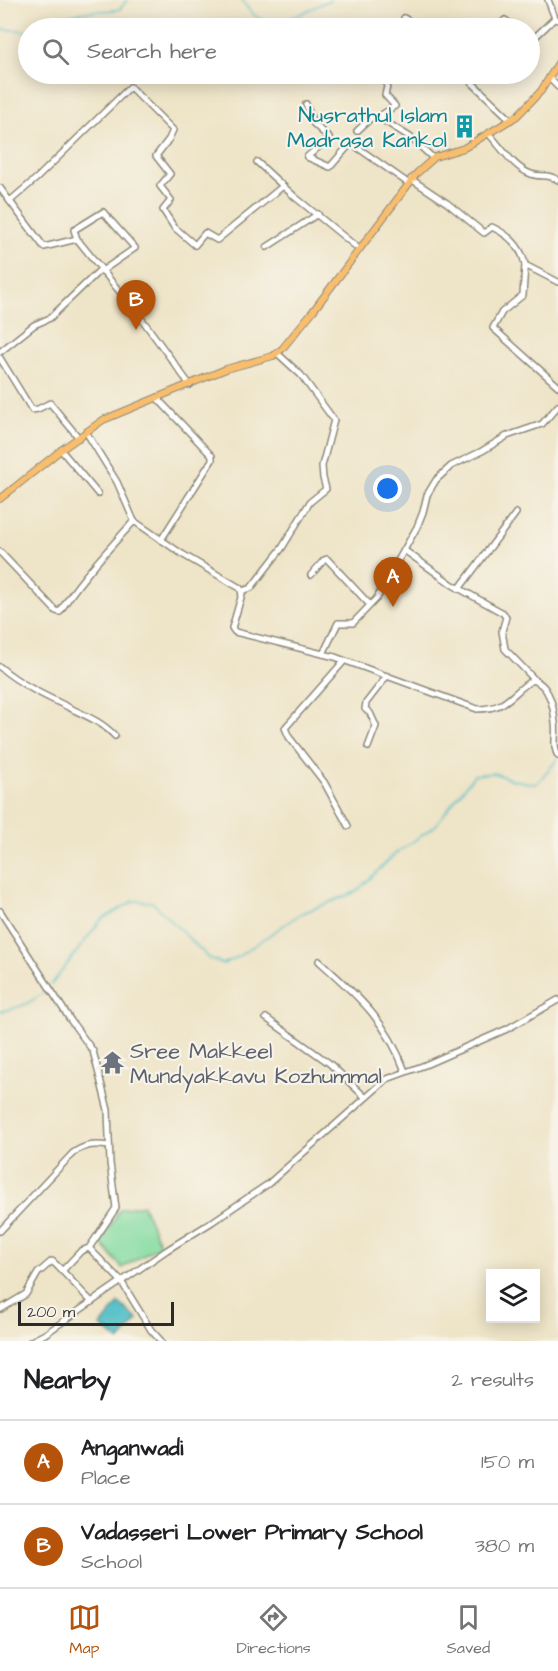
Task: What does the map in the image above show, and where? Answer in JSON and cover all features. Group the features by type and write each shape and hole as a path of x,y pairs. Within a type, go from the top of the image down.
{"main road":[{"path":"0,499 103,420 226,369 277,353 298,331 409,181 434,158 464,148 511,120 529,105 550,79 558,63"}],"street":[{"path":"540,33 556,19 548,0"},
{"path":"550,79 558,87"},
{"path":"378,117 395,106 385,95 388,84"},
{"path":"473,84 511,120"},
{"path":"10,201 38,177 130,87 173,130 170,139 156,156 170,174 160,186 171,200 163,210 174,226 195,245 205,233 217,240 283,186"},
{"path":"306,104 313,123 329,138 307,157 330,167 351,143 447,203 484,233 492,227 500,231 523,253 525,265 523,295 502,312 493,328 558,386"},
{"path":"357,131 372,117 378,117 410,137 434,158"},
{"path":"489,134 521,168 531,175 551,175 558,180"},
{"path":"257,162 360,249"},
{"path":"0,188 44,247 77,239"},
{"path":"0,352 33,325 50,318 102,270 135,248 103,212 74,230 77,239 102,270 141,318 190,385"},
{"path":"267,247 318,214"},
{"path":"525,265 558,284"},
{"path":"242,591 251,588 282,548 310,502 326,489 322,478 322,466 334,420 302,375 277,353"},
{"path":"0,358 32,410 38,410 50,403 79,438"},
{"path":"157,398 212,456 212,460 161,540"},
{"path":"323,654 338,623 353,623 377,598 420,520 427,495 436,480 452,466 507,436 542,424 558,406"},
{"path":"86,432 117,482 134,521 242,591"},
{"path":"61,450 98,494"},
{"path":"459,589 516,513"},
{"path":"0,552 56,611 60,612 134,521"},
{"path":"404,550 459,589 503,613 506,617 502,632 505,649 535,680 542,683 548,693 555,723 555,745 558,756"},
{"path":"311,575 327,559 370,605"},
{"path":"242,591 232,628 235,632 323,654 477,709 494,709 526,684 535,680"},
{"path":"344,661 285,728 289,737 324,782 348,826"},
{"path":"0,668 36,692 96,720 115,736"},
{"path":"368,747 376,726 370,712 365,709 366,704 387,676"},
{"path":"0,911 93,1051 108,1110 116,1208 89,1248 81,1251 62,1271"},
{"path":"319,960 368,1006 396,1049 405,1071"},
{"path":"31,1341 45,1334 268,1184 387,1079 507,1029 558,1000"},
{"path":"266,1018 329,1063 365,1097"},
{"path":"0,1231 82,1146 94,1144 110,1146"},
{"path":"89,1248 121,1281 151,1330 161,1341"},
{"path":"1,1309 26,1294 38,1273 49,1262 54,1261 92,1302"}],"green space":[{"path":"143,1205 160,1245 122,1268 101,1243 120,1209"}],"water":[{"path":"119,1303 138,1320 119,1341 101,1326"}],"waterway":[{"path":"63,18 90,11 120,9 127,0"},
{"path":"242,0 249,10 259,18"},
{"path":"292,18 330,0"},
{"path":"0,29 18,30"},
{"path":"51,985 101,920 134,901 152,902 209,958 223,964 236,958 300,914 356,892 395,854 435,826 474,775 494,773 513,780 536,784 558,759"},
{"path":"0,1011 25,1004 37,998 47,989"}],"place":[{"name":"Nusrathul Islam Madrasa Kankol","path":"465,127"},
{"name":"Vadasseri Lower Primary School","path":"136,330"},
{"name":"Anganwadi","path":"393,607"},
{"name":"Sree Makkeel Mundyakkavu Kozhummal","path":"112,1063"}]}
